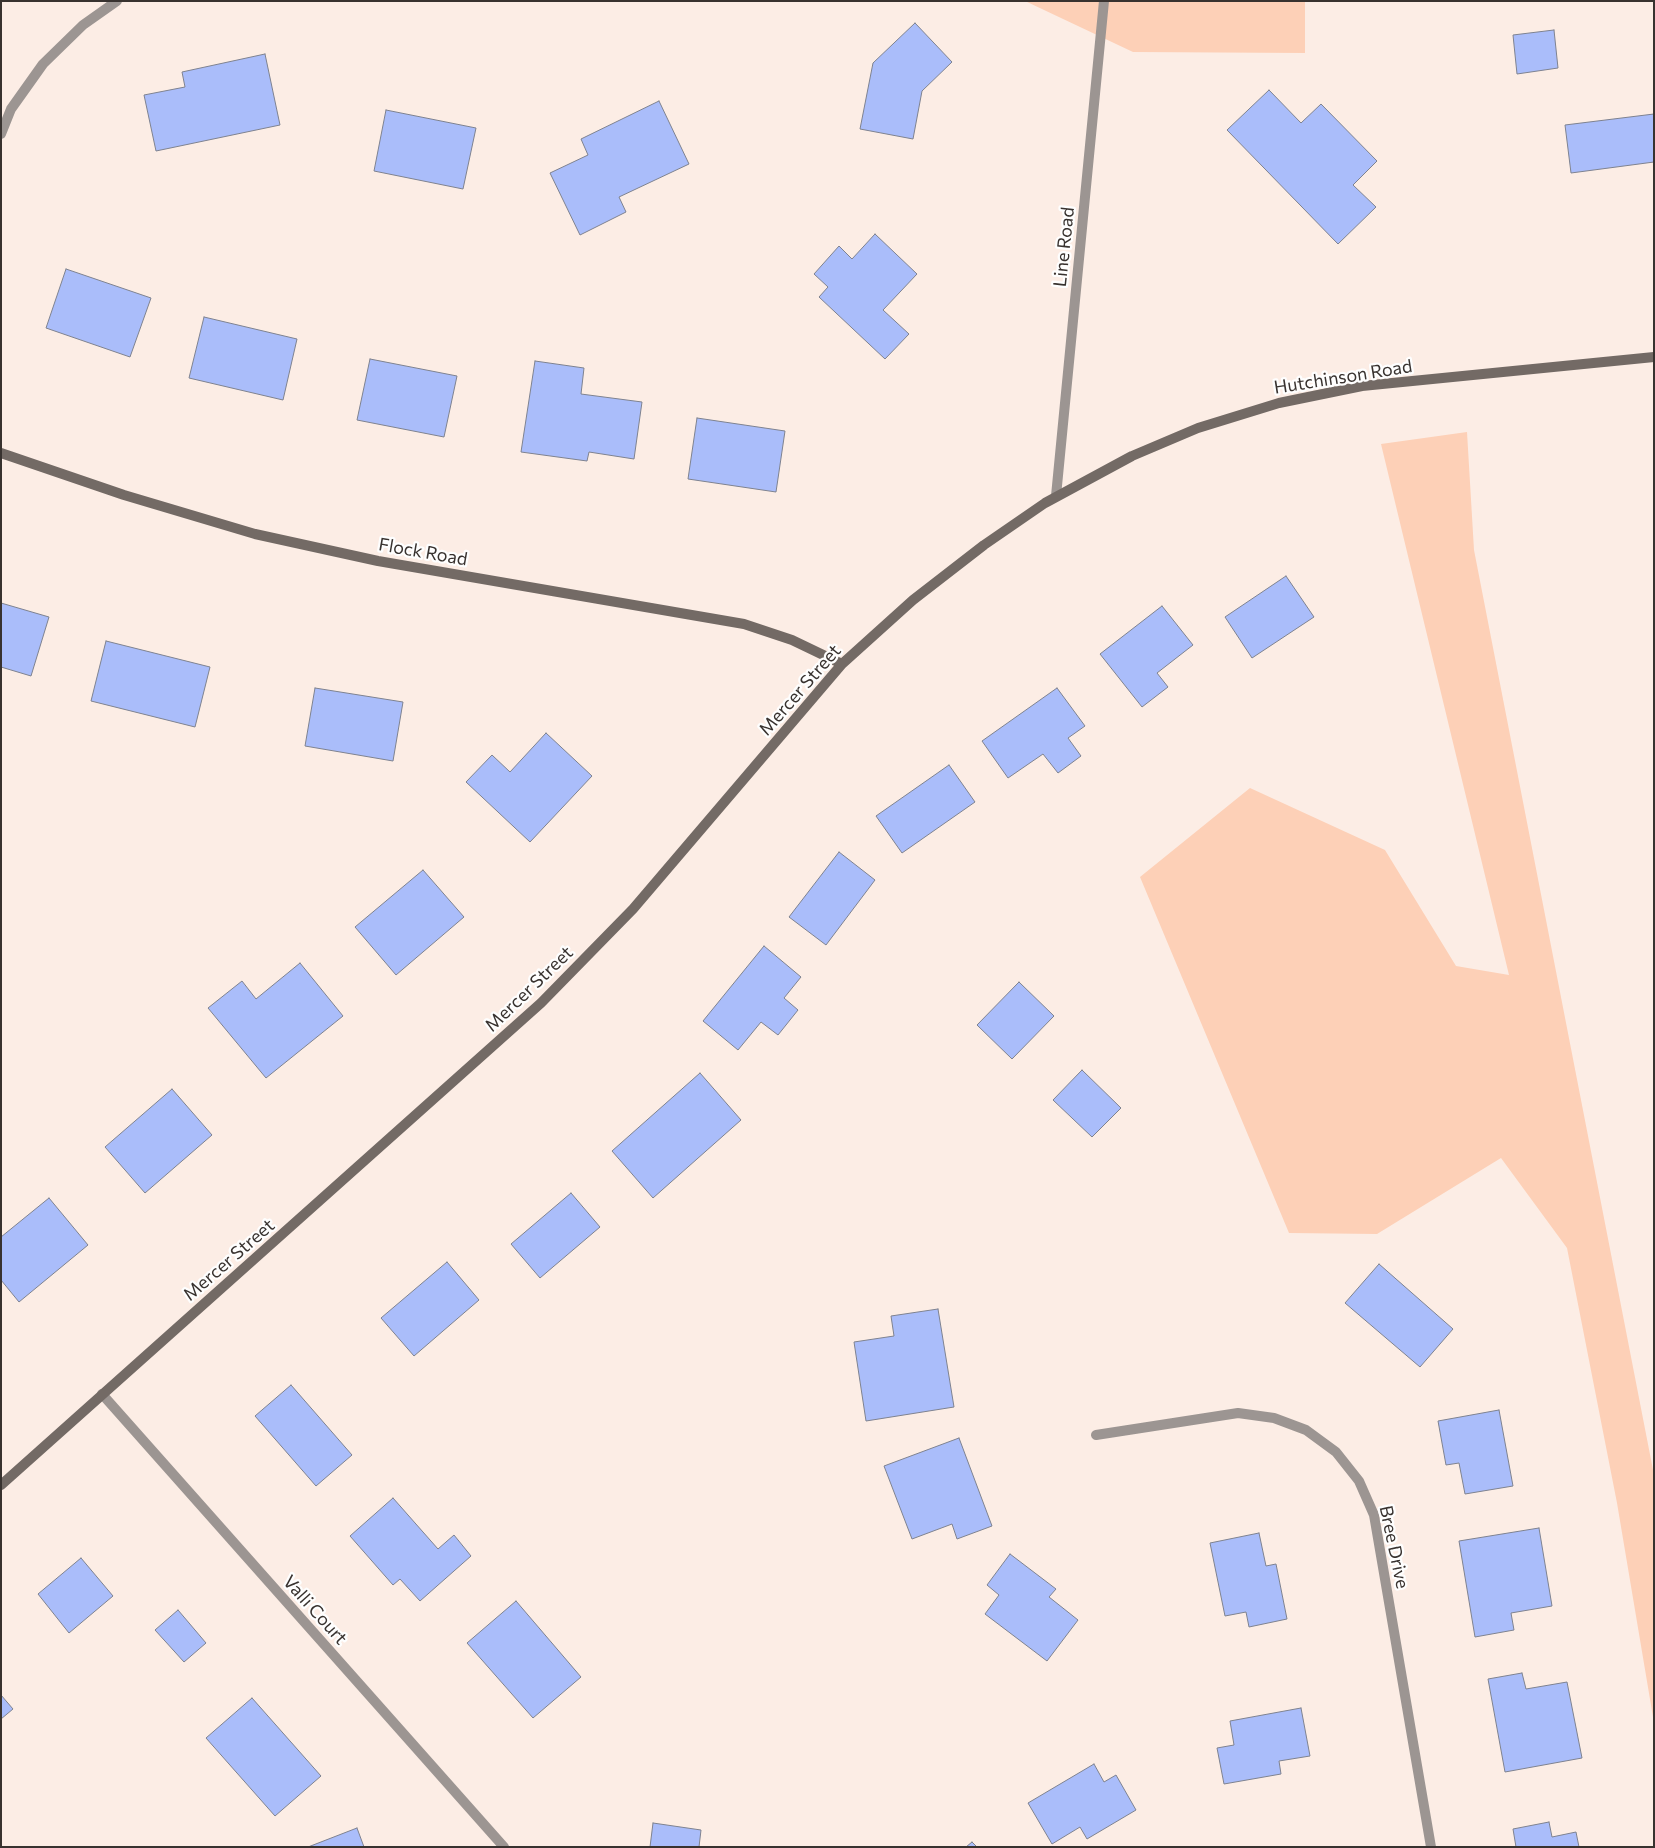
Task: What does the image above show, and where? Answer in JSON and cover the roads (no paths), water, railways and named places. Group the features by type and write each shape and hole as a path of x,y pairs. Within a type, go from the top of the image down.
{"street":[{"path":"1,134 11,110 43,64 83,25 117,1"},
{"name":"Line Road","path":"1056,496 1104,1"},
{"name":"Hutchinson Road","path":"1056,496 1132,456 1190,431 1279,403 1362,386 1654,357"},
{"name":"Flock Road","path":"1,453 124,495 255,534 378,561 744,624 792,640 842,664"},
{"name":"Mercer Street","path":"1,1485 541,1003 633,910 842,664 913,600 984,546 1056,496"},
{"name":"Valli Court","path":"102,1394 504,1847"},
{"name":"Bree Drive","path":"1096,1435 1238,1413 1274,1418 1306,1430 1336,1452 1359,1481 1374,1515 1431,1847"}]}
